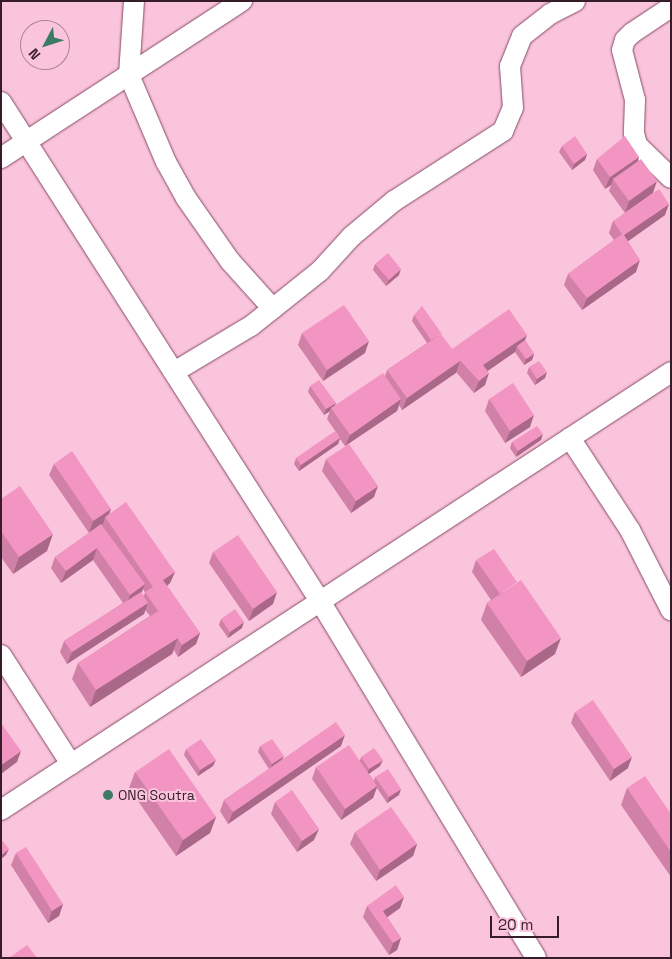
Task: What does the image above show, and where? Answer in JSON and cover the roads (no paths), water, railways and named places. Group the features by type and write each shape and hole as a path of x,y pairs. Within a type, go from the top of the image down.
{"street":[{"path":"134,1 129,75 166,162 186,198 230,261 274,309"},
{"path":"1,158 242,1"},
{"path":"174,372 251,326 274,309 394,201 503,131 510,122 513,108 510,66 522,36 550,14 575,1"},
{"path":"671,7 632,33 625,40 622,50 635,100 634,133 637,145 671,178"},
{"path":"1,102 320,601 536,958"},
{"path":"1,810 671,372"},
{"path":"570,438 630,530 671,610"},
{"path":"1,655 72,764"}],"place":[{"name":"ONG Soutra","path":"108,795"}]}
